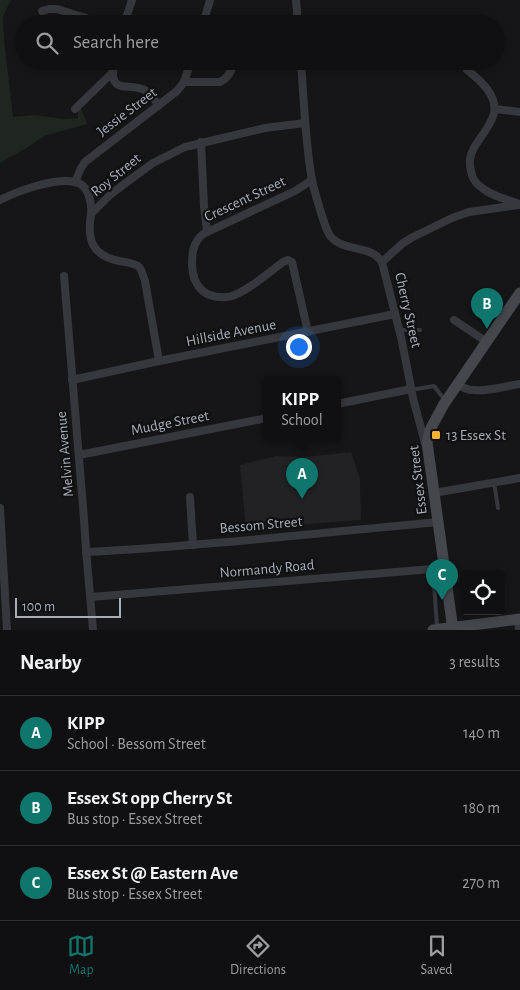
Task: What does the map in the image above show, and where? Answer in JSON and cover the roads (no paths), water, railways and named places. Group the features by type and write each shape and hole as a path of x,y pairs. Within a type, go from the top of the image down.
{"main road":[{"name":"Essex Street","path":"453,629 449,598 441,572 438,522 428,455 428,435 446,402 520,293"},
{"path":"432,630 519,623"}],"street":[{"path":"127,15 132,0"},
{"path":"206,15 210,0"},
{"path":"296,0 297,15"},
{"path":"42,11 57,9 76,15"},
{"name":"Jessie Street","path":"75,182 85,162 177,91 184,82 188,70"},
{"path":"184,82 220,82 226,80 231,70"},
{"path":"302,70 305,123 312,180 325,225 329,234 339,243 376,255 382,262"},
{"path":"467,70 485,85 494,100 495,109 491,121 471,154 469,164 473,179 489,193 520,204"},
{"path":"74,109 113,72 116,83 119,86 146,90 155,99 158,106"},
{"path":"495,109 520,112"},
{"name":"Roy Street","path":"159,361 145,280 141,270 134,264 106,257 97,249 89,234 91,214 111,194 153,163 185,146 265,128 305,123"},
{"path":"201,142 207,232"},
{"name":"Crescent Street","path":"308,332 292,262 288,260 283,262 238,294 228,297 215,296 202,291 192,275 192,252 198,238 207,232 296,191 312,180"},
{"path":"0,200 24,190 46,184 75,182 84,187 88,194 91,202 91,214"},
{"name":"Cherry Street","path":"428,455 411,390 396,314 382,262 403,243 452,218 469,212 520,204"},
{"name":"Melvin Avenue","path":"64,276 93,630"},
{"name":"Hillside Avenue","path":"72,380 396,314"},
{"path":"454,320 487,342"},
{"path":"458,385 474,391 520,384"},
{"path":"341,403 411,390"},
{"name":"Mudge Street","path":"79,455 263,419"},
{"path":"434,493 520,478"},
{"path":"190,497 193,545"},
{"path":"0,508 7,630"},
{"name":"Bessom Street","path":"86,552 193,545 438,522"},
{"name":"Normandy Road","path":"91,597 441,572"}],"lane":[{"path":"399,330 420,330"},
{"path":"411,390 434,386 446,402"},
{"path":"494,482 498,508"},
{"path":"434,582 441,572"},
{"path":"437,629 434,582 441,572"},
{"path":"434,599 449,598"}],"place":[{"name":"Essex St opp Cherry St","path":"487,329"},
{"name":"13 Essex St","path":"436,435"},
{"name":"KIPP","path":"302,499"},
{"name":"Essex St @ Eastern Ave","path":"442,600"}]}
